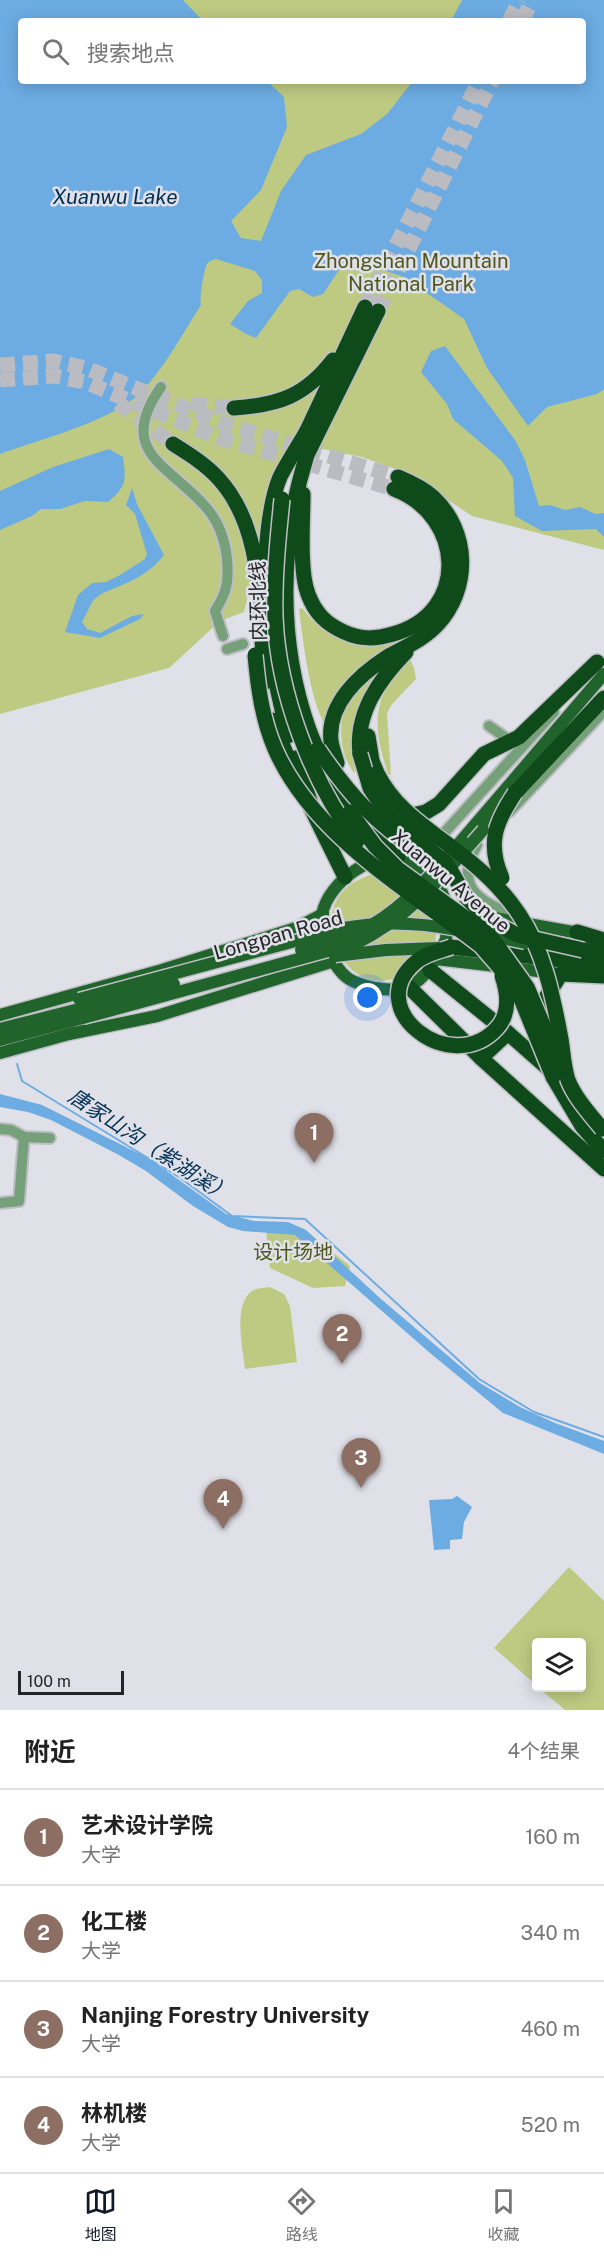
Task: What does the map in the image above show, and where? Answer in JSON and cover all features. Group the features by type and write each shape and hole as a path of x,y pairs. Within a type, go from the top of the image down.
{"highway":[{"name":"内环北线","path":"318,749 301,704 291,661 285,589 291,522 307,455 333,406 372,309 346,344 287,475 282,499 275,572 275,619 284,681 295,720 315,774 338,816 364,851 393,882"},
{"path":"234,408 268,405 294,395 322,374 346,344"},
{"path":"333,406 308,475 296,533 297,643 310,701 324,742 361,806 370,815 413,816 433,808 451,793 484,754 519,737 602,664"},
{"path":"308,429 279,479 268,531 265,587 273,669 283,718 319,825"},
{"path":"173,444 218,478 234,501 247,526 256,579 268,706 276,731 345,878"},
{"path":"303,495 305,579 312,604 329,625 365,639 402,631 427,616 442,595 448,573 447,541 437,521 421,504 404,493 396,483 421,488 444,508 457,532 462,555 462,577 450,608 431,632 372,667 345,695 335,714 331,734 337,763"},
{"path":"256,579 253,613 259,694 265,721 283,765 308,803 353,848 393,882"},
{"path":"417,642 385,674 365,710 361,724 370,788 386,812 447,864 471,904 493,923 517,935 604,953"},
{"path":"565,1080 554,1004 544,967 523,917 496,864 493,846 500,818 515,793 604,698"},
{"path":"318,749 398,857"},
{"name":"Xuanwu Avenue","path":"318,749 350,812 384,856 398,869 478,927 494,941 512,963 537,1009 565,1080"},
{"path":"364,751 398,805 414,820 479,869 523,917"},
{"path":"361,806 387,830 432,859 447,864"},
{"name":"Xuanwu Avenue","path":"393,882 474,941 496,963 519,994 562,1095 582,1126 604,1151"},
{"path":"577,932 604,938"},
{"path":"496,963 506,991 506,1008 503,1020 495,1031 480,1041 462,1046 443,1044 420,1034 410,1025 402,1012 400,984 408,970 419,960 452,947 602,974"},
{"path":"433,964 508,1033 565,1080"},
{"path":"602,974 561,974 545,999 543,1022 547,1042 565,1080 603,1127"},
{"path":"409,987 481,1058 604,1169"},
{"path":"481,1058 508,1033"}],"main road":[{"name":"Longpan Road","path":"0,1029 338,940 359,932 382,918 417,890 602,664"},
{"name":"Longpan Road","path":"0,1040 341,948 375,934 398,919 432,888 604,688"},
{"path":"398,857 415,865 438,885 444,897 446,940 433,964 422,979 409,987 389,991 364,986 349,979 334,961 323,940 323,914 327,900 335,887 345,878 379,859 398,857"},
{"path":"446,911 523,917 577,932"},
{"path":"0,1015 296,928 323,914"},
{"path":"64,998 79,999 310,936 359,925 401,924 446,928 545,947 583,950"},
{"path":"69,1034 85,1023 299,963 386,950 452,947"},
{"path":"0,1053 69,1034 157,1016 334,961"},
{"path":"433,964 561,974"}],"street":[{"path":"161,387 150,402 142,429 144,439 161,467 205,506 220,531 225,546 228,572 226,593 215,611 223,636"},
{"path":"227,649 243,644"},
{"path":"415,865 602,664"},
{"path":"438,885 604,711"},
{"path":"489,726 506,738"},
{"path":"477,845 466,869 468,880 475,892 483,900 523,917"},
{"path":"0,1129 11,1130 24,1137 50,1138"},
{"path":"0,1203 19,1201 24,1137"}],"green space":[{"name":"Zhongshan Mountain National Park","path":"0,0 604,0 604,550 472,516 409,474 362,457 288,442 271,494 244,612 220,621 169,668 0,714"},
{"path":"302,608 312,620 335,636 417,630 325,725 319,713 307,668 299,609"},
{"path":"410,659 416,679 392,704 387,713 391,775 388,774 379,741 378,712 388,686"},
{"path":"380,667 380,671 362,701 353,747 355,774 344,754 342,720 349,699 355,690"},
{"path":"385,872 438,924 435,944 408,969 393,979 372,980 354,971 340,956 332,936 332,916 339,896 357,881"},
{"name":"设计场地","path":"265,1222 302,1228 350,1266 345,1286 313,1288 270,1268"},
{"path":"270,1287 284,1294 290,1306 297,1362 245,1369 240,1325 243,1303 248,1294 256,1289"},
{"path":"569,1567 604,1601 604,1710 565,1710 544,1692 586,1692 586,1638 532,1638 532,1681 494,1648"}],"water":[{"name":"Xuanwu Lake","path":"0,0 183,0 200,18 18,18 18,84 270,84 284,97 287,127 261,190 231,221 241,238 261,241 281,191 306,155 361,134 387,114 411,84 586,84 586,18 453,18 462,0 604,0 604,389 597,394 547,407 528,426 487,368 464,319 404,277 361,263 341,267 323,294 313,297 299,289 290,291 256,338 230,324 248,301 262,293 262,280 255,271 216,259 209,262 206,267 201,291 201,305 165,362 140,393 128,403 93,421 0,454"},
{"path":"445,346 515,440 525,460 539,506 550,505 565,510 580,507 596,514 604,513 604,537 596,529 542,531 515,516 513,478 502,461 453,419 447,404 421,372 431,351"},
{"path":"109,449 123,457 125,478 119,492 108,502 85,501 60,509 41,509 32,516 0,530 0,491 53,467"},
{"path":"132,488 137,504 164,555 139,577 96,598 82,622 87,629 100,633 132,616 144,614 140,619 100,638 65,632 78,595 92,583 106,582 145,559 147,554 135,514 126,505"},
{"path":"0,1094 42,1105 150,1159 226,1214 254,1221 288,1222 306,1230 381,1299 480,1383 520,1407 604,1441 604,1454 503,1413 430,1353 295,1235 243,1231 228,1227 117,1154 51,1120 28,1112 0,1107"},
{"path":"457,1496 472,1507 464,1522 462,1539 450,1540 450,1549 434,1550 429,1500 452,1499"}],"waterway":[{"name":"唐家山沟（紫湖溪）","path":"17,1064 22,1081 179,1177 232,1216 305,1219 479,1379 534,1412 604,1437"}],"tunnel":[{"path":"511,18 520,0"},
{"path":"523,18 532,0"},
{"path":"365,307 477,84"},
{"path":"378,311 491,84"},
{"path":"0,365 54,361 86,368 225,424 398,477"},
{"path":"0,380 54,376 85,382 219,438 394,489"},
{"path":"118,403 173,444"},
{"path":"192,404 234,408"}],"place":[{"name":"艺术设计学院","path":"314,1163"},
{"name":"化工楼","path":"342,1364"},
{"name":"Nanjing Forestry University","path":"361,1488"},
{"name":"林机楼","path":"223,1529"}]}
